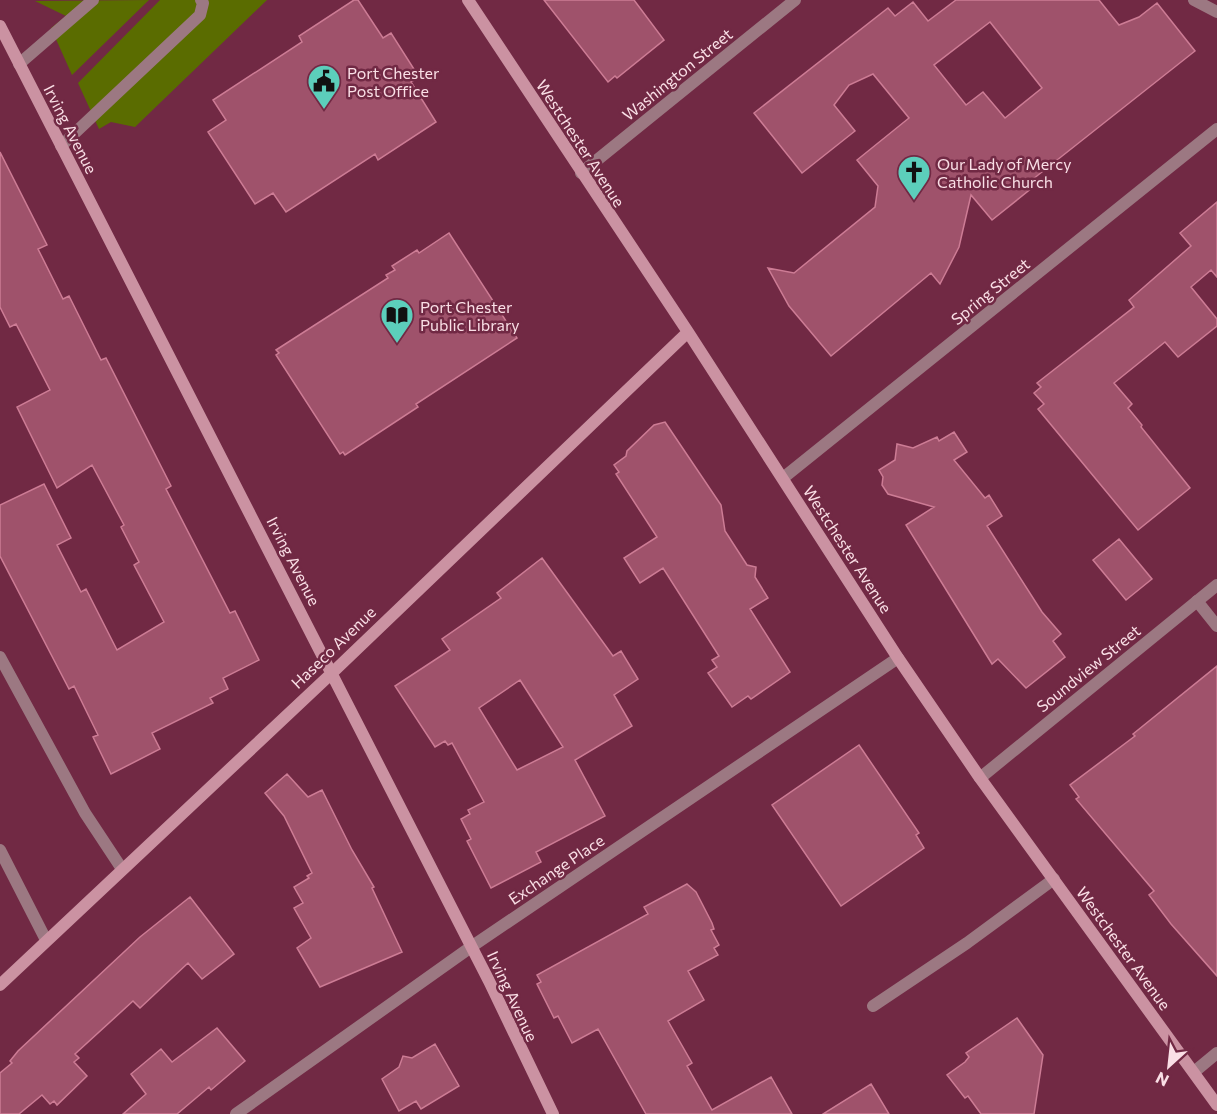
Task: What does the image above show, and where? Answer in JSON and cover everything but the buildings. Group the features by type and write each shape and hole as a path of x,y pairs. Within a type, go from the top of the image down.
{"street":[{"path":"20,64 93,0"},
{"path":"61,146 200,15 203,3 201,0"},
{"name":"Westchester Avenue","path":"468,0 688,332 898,658 980,778 1217,1105"},
{"name":"Washington Street","path":"581,173 795,0"},
{"path":"1194,0 1217,12"},
{"name":"Irving Avenue","path":"0,26 332,673 553,1114"},
{"name":"Spring Street","path":"783,478 1217,129"},
{"name":"Haseco Avenue","path":"0,985 332,673 688,332"},
{"name":"Soundview Street","path":"980,778 1217,585"},
{"path":"1197,601 1217,626"},
{"path":"0,657 85,813 122,869"},
{"name":"Exchange Place","path":"236,1114 471,947 898,658"},
{"path":"0,850 46,940"},
{"path":"873,1006 967,944 1054,879"},
{"path":"1194,1072 1217,1053"}],"green space":[{"path":"149,0 72,75 51,28 66,16 35,1"},
{"path":"160,0 267,0 135,127 111,122 99,129 78,83"}],"place":[{"name":"Port Chester Post Office","path":"324,110"},
{"name":"Our Lady of Mercy Catholic Church","path":"914,201"},
{"name":"Port Chester Public Library","path":"397,344"}]}
